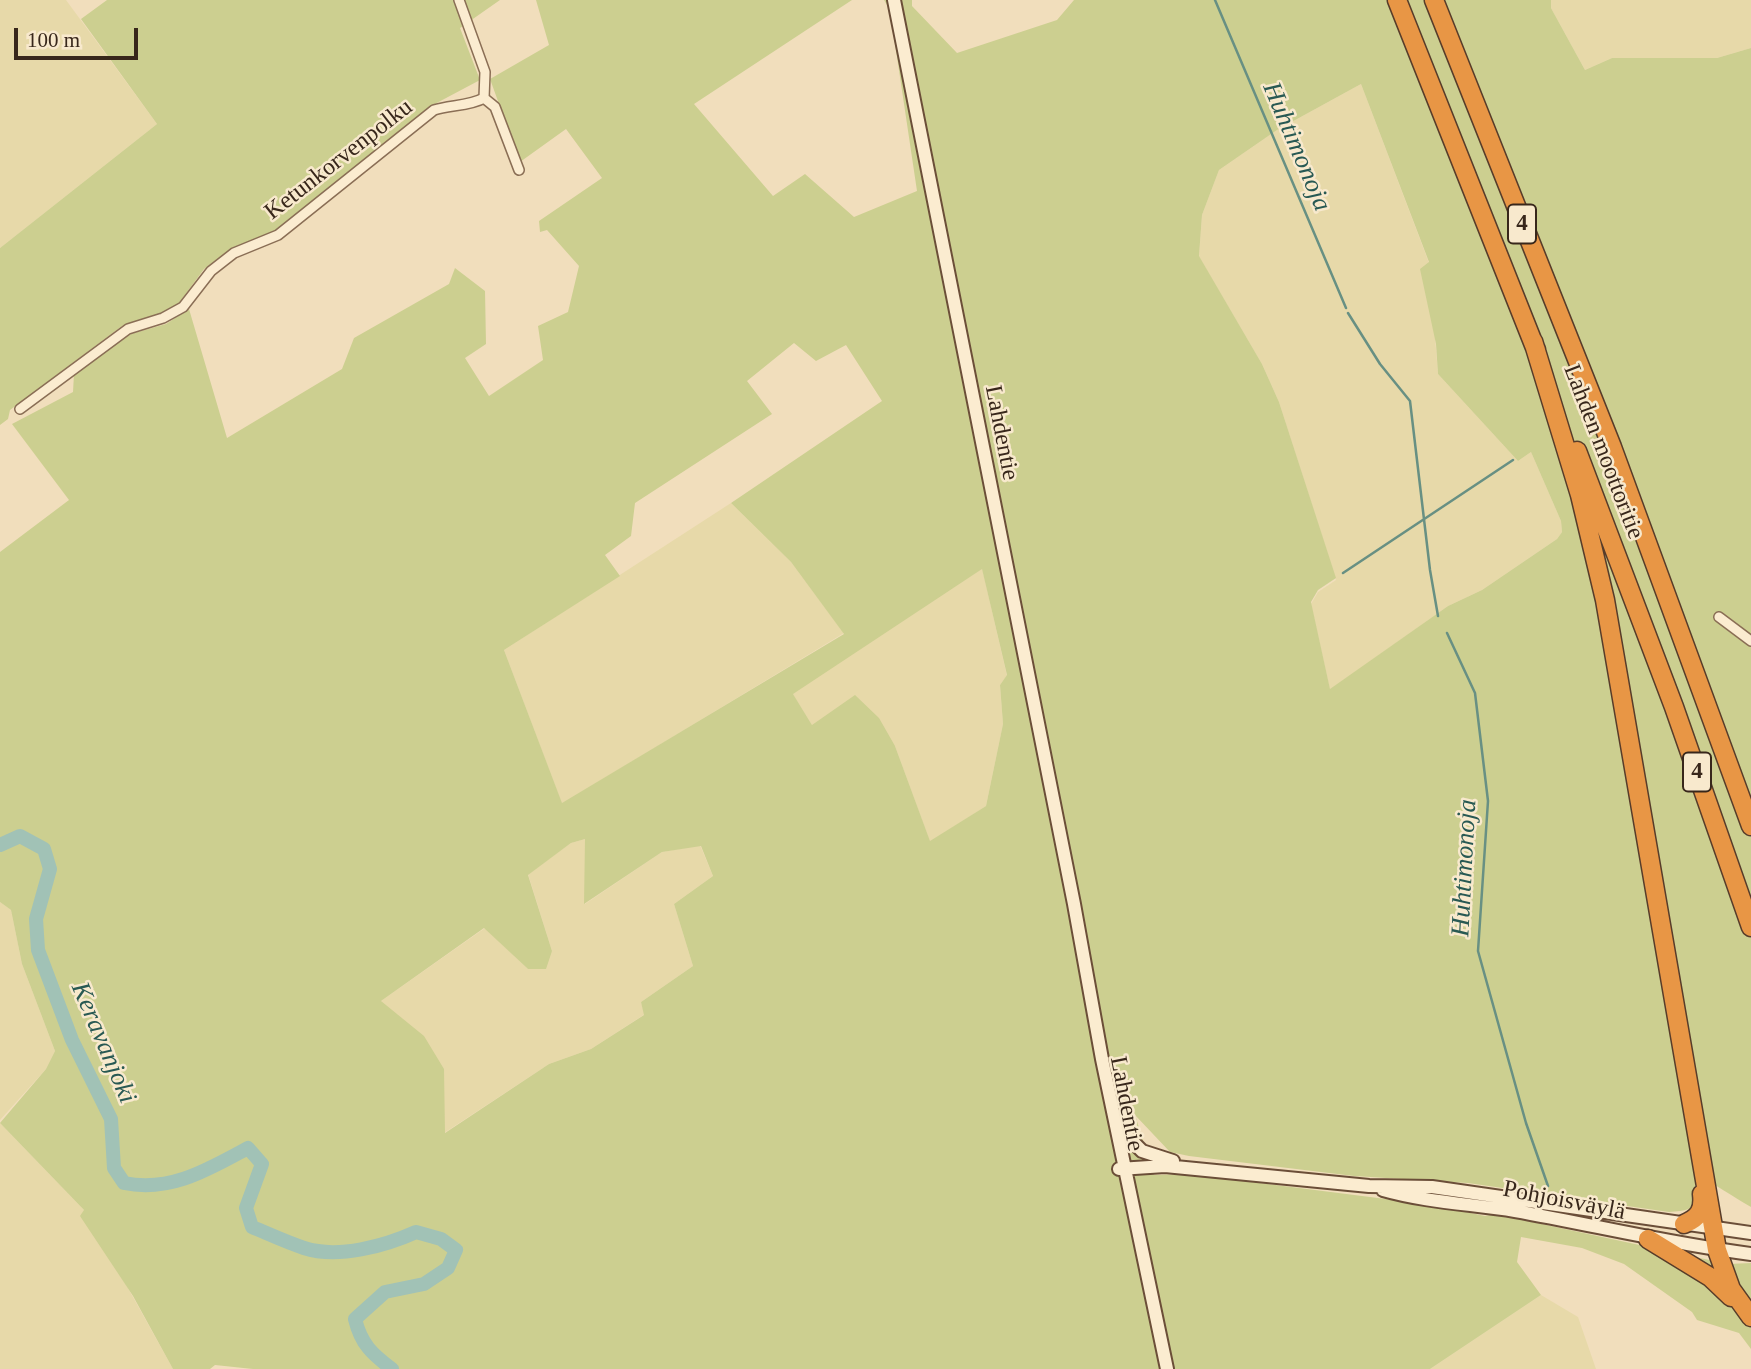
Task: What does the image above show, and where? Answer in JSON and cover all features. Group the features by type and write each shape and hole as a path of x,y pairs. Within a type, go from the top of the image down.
{"highway":[{"name":"Lahden moottoritie","path":"1397,0 1641,617 1751,927"},
{"name":"Lahden moottoritie","path":"1434,0 1612,447 1705,695 1751,827"},
{"path":"1533,341 1580,495 1605,600 1717,1250 1727,1279 1751,1318"},
{"path":"1705,695 1751,802"},
{"path":"1684,1224 1699,1216 1703,1205 1704,1176"},
{"path":"1648,1239 1710,1277 1751,1318"}],"main road":[{"name":"Lahdentie","path":"894,0 1116,1125 1122,1168"},
{"name":"Lahdentie","path":"1067,875 1068,905 1167,1369"},
{"name":"Pohjoisväylä","path":"1116,1125 1138,1148 1172,1161"},
{"name":"Pohjoisväylä","path":"1122,1168 1144,1160 1172,1161 1286,1177"},
{"name":"Pohjoisväylä","path":"1122,1168 1165,1166 1369,1186 1470,1191 1751,1233"},
{"name":"Pohjoisväylä","path":"1369,1186 1402,1196 1519,1212 1648,1239 1751,1254"}],"street":[{"path":"459,0 485,72 484,98 495,107 519,170"},
{"name":"Ketunkorvenpolku","path":"20,409 128,330 163,318 183,307 211,271 234,253 278,235 434,110 454,103 476,103 484,98"},
{"path":"1719,617 1751,641"}],"shaded area":[{"path":"0,0 66,0 157,124 0,248"},
{"path":"1551,0 1751,0 1751,48 1717,58 1612,58 1585,70 1551,8"},
{"path":"1361,84 1429,263 1438,374 1518,461 1531,452 1561,521 1562,532 1557,539 1482,590 1448,606 1330,690 1311,604 1318,592 1336,580 1279,402 1262,364 1199,257 1202,215 1219,170 1277,130"},
{"path":"731,503 791,562 844,633 562,804 504,650"},
{"path":"982,568 1007,676 1000,685 1003,724 986,806 930,842 895,746 812,725 792,693"},
{"path":"585,839 585,904 662,852 700,845 713,876 674,904 693,966 641,1002 645,1014 591,1049 549,1064 444,1133 381,1001 485,928 528,969 552,951 528,874 571,843"},
{"path":"0,902 11,910 22,964 55,1051 46,1069 0,1120"},
{"path":"0,1123 85,1211 173,1369 0,1369"},
{"path":"1541,1295 1578,1317 1596,1369 1430,1369"}],"green space":[{"path":"107,0 500,0 460,28 480,80 431,106 275,231 232,248 204,269 179,303 163,313 122,326 10,410 8,419 0,425 0,248 157,124 81,19"},
{"path":"536,0 852,0 694,104 773,196 805,174 854,217 917,191 890,10 884,0 912,0 912,6 957,53 1057,20 1074,0 1551,0 1551,8 1585,70 1612,58 1717,58 1751,48 1751,1207 1695,1174 1696,1198 1693,1206 1669,1212 1468,1183 1354,1176 1189,1156 1170,1152 1135,1115 1154,1175 1189,1174 1433,1205 1485,1216 1495,1214 1728,1264 1751,1263 1751,1349 1739,1333 1697,1320 1692,1312 1624,1264 1582,1248 1521,1237 1517,1262 1541,1295 1430,1369 253,1369 215,1365 210,1369 173,1369 133,1296 80,1216 84,1210 0,1123 46,1069 55,1051 22,964 11,910 0,902 0,552 69,500 12,424 73,392 74,374 131,334 166,324 189,309 227,438 342,369 354,338 449,284 455,268 485,291 486,344 465,358 489,396 543,360 538,326 568,312 579,266 547,230 540,232 539,221 602,178 566,129 520,162 490,79 549,45","holes":["1361,84 1429,262 1420,269 1436,344 1438,374 1518,461 1531,452 1561,521 1562,532 1557,539 1482,590 1448,606 1330,689 1311,602 1318,590 1336,578 1279,402 1262,364 1199,256 1202,215 1219,170 1277,130","794,343 816,361 846,345 882,401 731,503 791,562 844,634 562,803 504,650 620,576 605,555 631,536 635,503 772,414 747,381","982,569 1007,675 1000,685 1003,724 986,806 930,841 895,746 879,718 855,695 812,725 793,694","585,839 584,904 662,852 701,846 713,876 674,904 693,966 641,1002 644,1015 591,1049 549,1064 445,1133 444,1069 424,1036 381,1001 484,928 528,969 546,969 552,951 528,875 571,843"]}],"waterway":[{"name":"Huhtimonoja","path":"1215,0 1346,308"},
{"name":"Huhtimonoja","path":"1348,313 1380,364 1410,401 1438,616"},
{"path":"1343,573 1513,460"},
{"name":"Huhtimonoja","path":"1447,633 1475,693 1488,801 1478,951 1526,1123 1548,1186"},
{"name":"Keravanjoki","path":"0,845 20,836 44,849 50,869 36,919 38,950 72,1040 111,1119 114,1168 124,1183 157,1185 173,1182 204,1171 248,1148 262,1164 246,1208 252,1227 297,1246 317,1251 361,1249 416,1232 441,1239 456,1250 448,1268 424,1284 385,1292 355,1319 368,1348 392,1369"}]}
